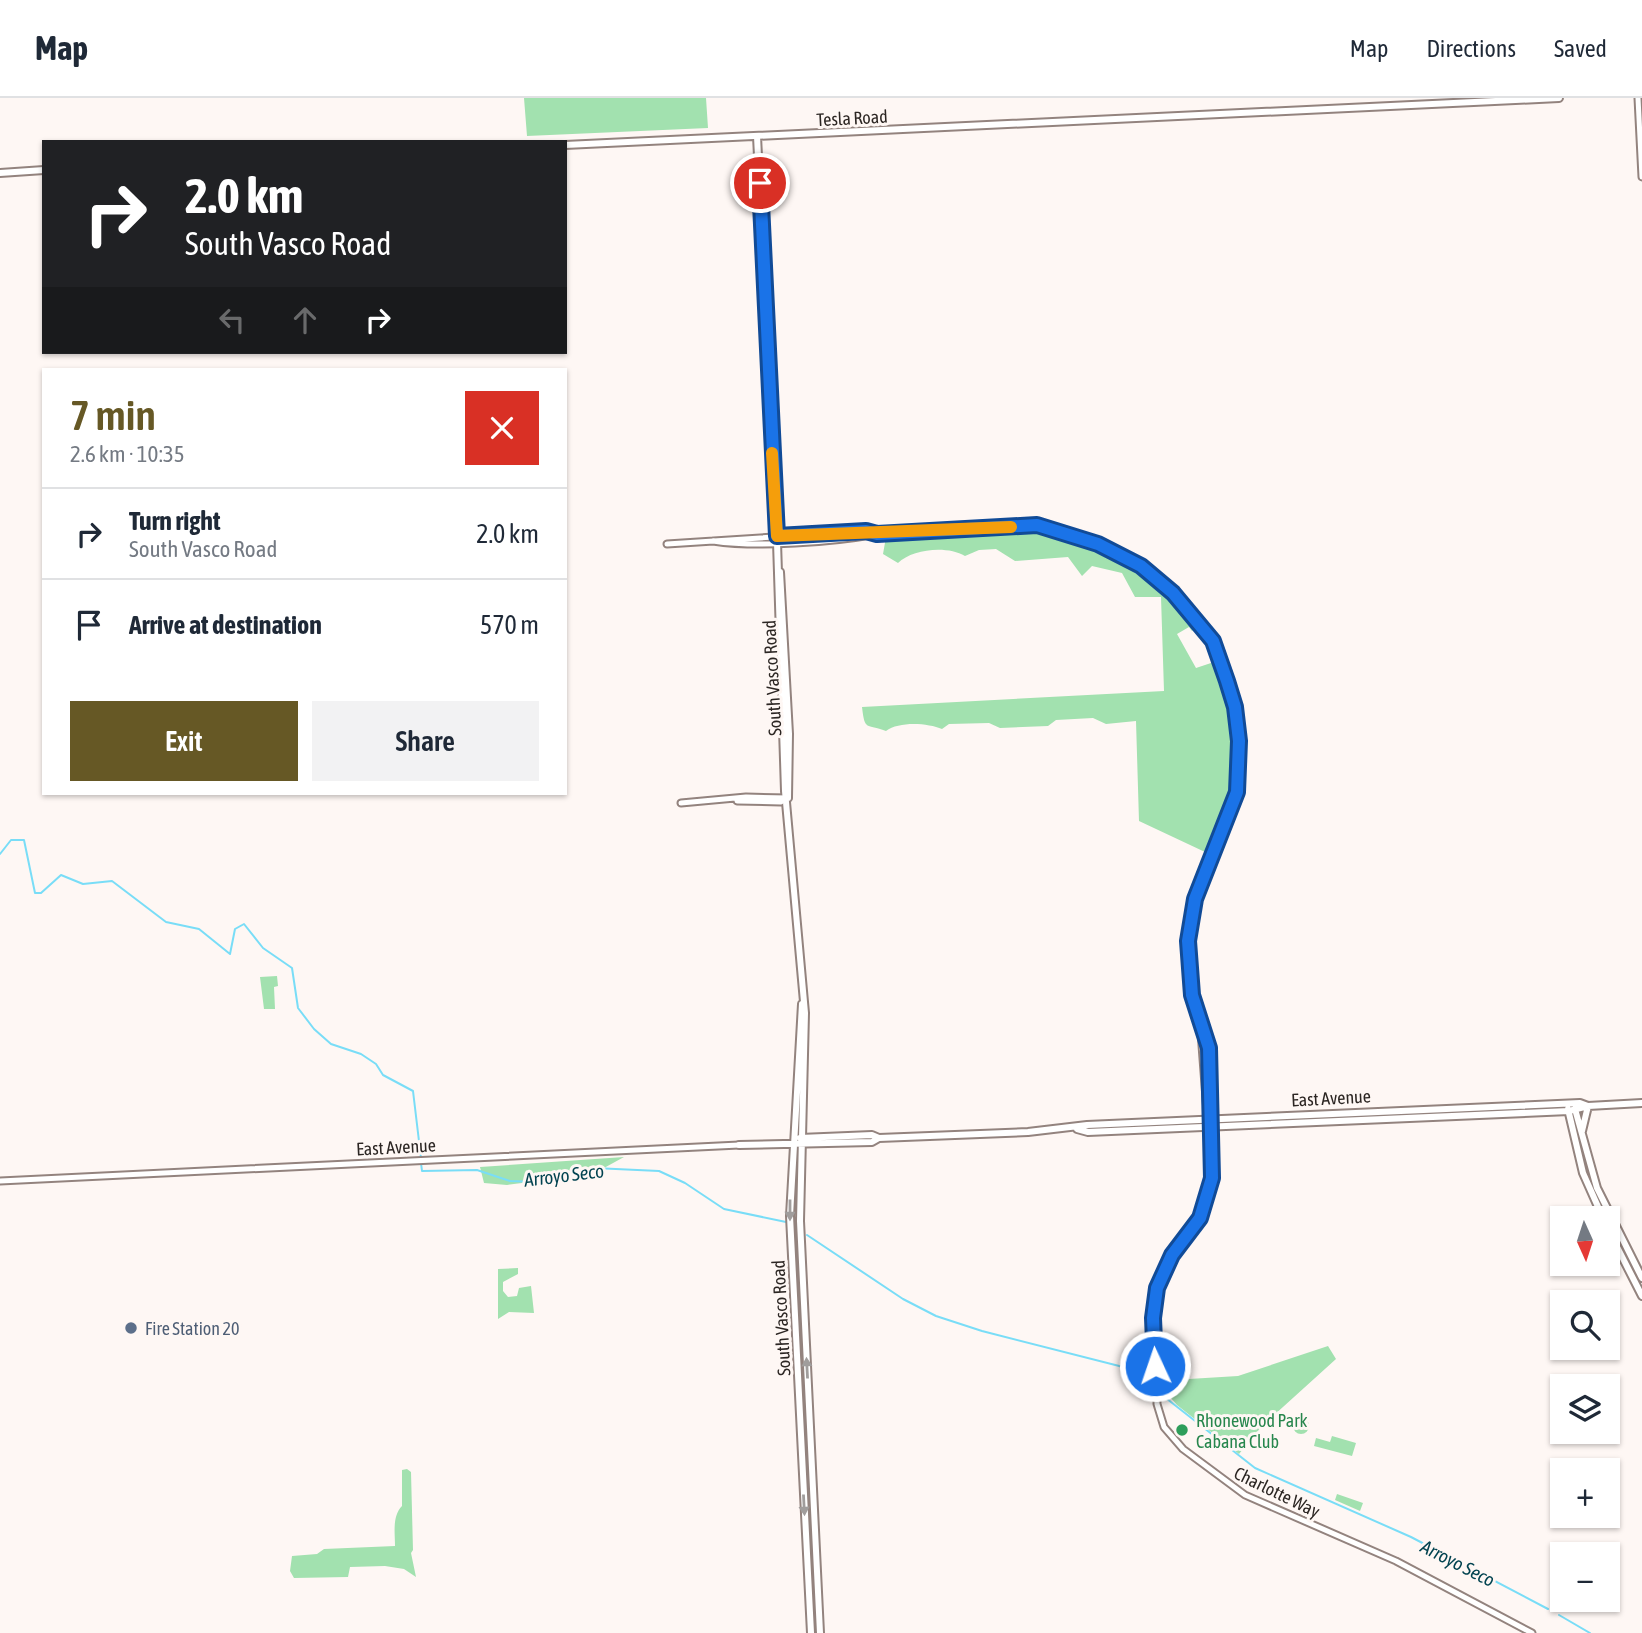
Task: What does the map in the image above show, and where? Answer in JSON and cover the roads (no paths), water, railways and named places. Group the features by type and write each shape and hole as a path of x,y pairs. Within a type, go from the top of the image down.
{"main road":[{"name":"Tesla Road","path":"567,145 1559,98"},
{"name":"South Vasco Road","path":"757,136 778,556 785,791 805,1013 800,1234 820,1633"},
{"path":"0,173 42,170"},
{"name":"South Vasco Road","path":"802,1002 799,1011 790,1227 811,1633"},
{"name":"East Avenue","path":"739,1145 872,1135 879,1138 1075,1128 1088,1132 1210,1122 1642,1103"},
{"path":"1581,1137 1583,1118 1588,1106"},
{"path":"1571,1107 1606,1205 1642,1278"},
{"path":"1571,1107 1583,1171 1598,1206"},
{"path":"1583,1171 1600,1202 1606,1205"},
{"path":"1620,1253 1642,1296"}],"street":[{"path":"1638,98 1642,177"},
{"name":"Charlotte Way","path":"667,544 1037,525 1098,544 1141,566 1173,593 1201,628 1218,656 1235,707 1239,741 1238,775 1237,792 1201,883 1190,920 1188,966 1199,1021 1209,1048 1213,1166 1208,1198 1194,1227 1166,1266 1157,1288 1153,1318 1156,1385 1161,1420 1172,1439 1226,1484 1268,1506 1396,1561 1532,1633"},
{"path":"681,803 735,801 746,797 787,798"},
{"name":"East Avenue","path":"0,1181 739,1145"}],"waterway":[{"name":"Arroyo Seco","path":"0,854 11,840 24,840 35,893 41,893 61,875 83,884 112,881 166,922 199,929 230,954 235,929 244,924 263,948 292,968 298,1008 314,1029 331,1044 361,1054 376,1064 383,1075 413,1091 421,1158"},
{"name":"Arroyo Seco","path":"421,1163 422,1171 477,1170 510,1181 538,1182 594,1168 659,1171 685,1183 724,1209 786,1222"},
{"name":"Arroyo Seco","path":"807,1235 903,1299 936,1316 982,1331 1131,1369 1150,1384"},
{"path":"1162,1395 1255,1468 1411,1537 1548,1609"},
{"name":"Arroyo Seco","path":"1559,1615 1590,1633"}],"place":[{"name":"Fire Station 20","path":"131,1328"},
{"name":"Rhonewood Park Cabana Club","path":"1182,1430"}]}
